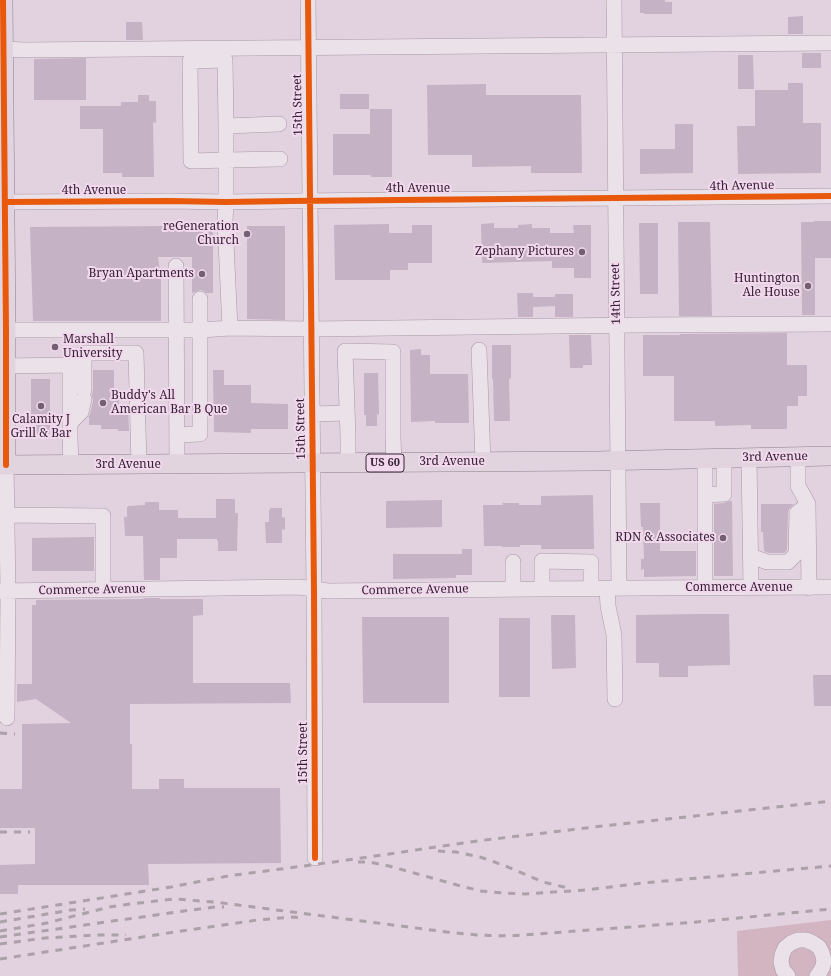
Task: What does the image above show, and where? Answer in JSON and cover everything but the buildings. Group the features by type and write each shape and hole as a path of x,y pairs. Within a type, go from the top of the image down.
{"main road":[{"path":"3,0 2,49 6,330 3,465"},
{"name":"3rd Avenue","path":"3,465 618,461 831,456"}],"street":[{"name":"15th Street","path":"308,0 313,463 315,858"},
{"name":"14th Street","path":"614,0 618,461 613,588 608,606 614,635 615,699"},
{"path":"2,49 309,48 831,43"},
{"path":"230,328 225,221 226,202 226,160 226,126 225,60 190,61 191,161 226,160 280,159"},
{"path":"226,126 279,124"},
{"name":"4th Avenue","path":"5,202 226,202 831,196"},
{"path":"176,266 177,464"},
{"path":"177,435 200,434 200,299"},
{"path":"6,330 201,330 230,328 311,329 831,324"},
{"path":"136,330 139,465"},
{"path":"479,350 483,462"},
{"path":"348,463 345,351 394,352 394,463"},
{"path":"6,366 70,365 84,353 136,353"},
{"path":"70,423 81,412 84,394 84,353"},
{"path":"70,365 71,465"},
{"path":"312,414 347,413"},
{"path":"798,457 798,486 808,504 809,588"},
{"path":"705,495 724,494 724,458"},
{"path":"750,458 751,588"},
{"path":"705,459 705,588"},
{"path":"3,465 7,516 4,591 7,718"},
{"path":"751,556 767,562 788,562 796,554 796,513 808,504"},
{"path":"7,516 103,516 103,589"},
{"path":"513,562 514,589"},
{"path":"542,589 542,562 591,562 591,588"},
{"name":"Commerce Avenue","path":"4,591 300,587 328,591 831,587"},
{"path":"788,976 783,970 781,962 782,955 791,943 798,940 806,940 825,946 822,953 824,960 823,966 817,976"}],"shaded area":[{"path":"831,920 831,976 738,976 737,931"}],"railway":[{"path":"0,733 15,734"},
{"path":"0,914 171,887 228,876 477,841 831,801"},
{"path":"0,832 30,832"},
{"path":"438,851 456,852 480,857 543,882 568,888"},
{"path":"358,862 369,862 389,866 481,891 525,894 585,890 643,883 831,866"},
{"path":"0,931 47,923 109,907 174,899 215,902 447,932 510,936 697,922 831,909"},
{"path":"0,937 184,911 224,907"},
{"path":"0,922 85,909"},
{"path":"0,959 257,920 293,917 301,918"},
{"path":"0,944 45,938 126,935"}],"cycle path":[{"path":"3,0 6,465"},
{"path":"308,0 315,858"},
{"path":"5,202 226,202 831,196"}],"place":[{"name":"reGeneration Church","path":"247,234"},
{"name":"Zephany Pictures","path":"582,252"},
{"name":"Bryan Apartments","path":"202,274"},
{"name":"Huntington Ale House","path":"808,286"},
{"name":"Marshall University","path":"55,347"},
{"name":"Buddy's All American Bar B Que","path":"103,403"},
{"name":"Calamity J Grill & Bar","path":"41,406"},
{"name":"RDN & Associates","path":"723,538"}]}
